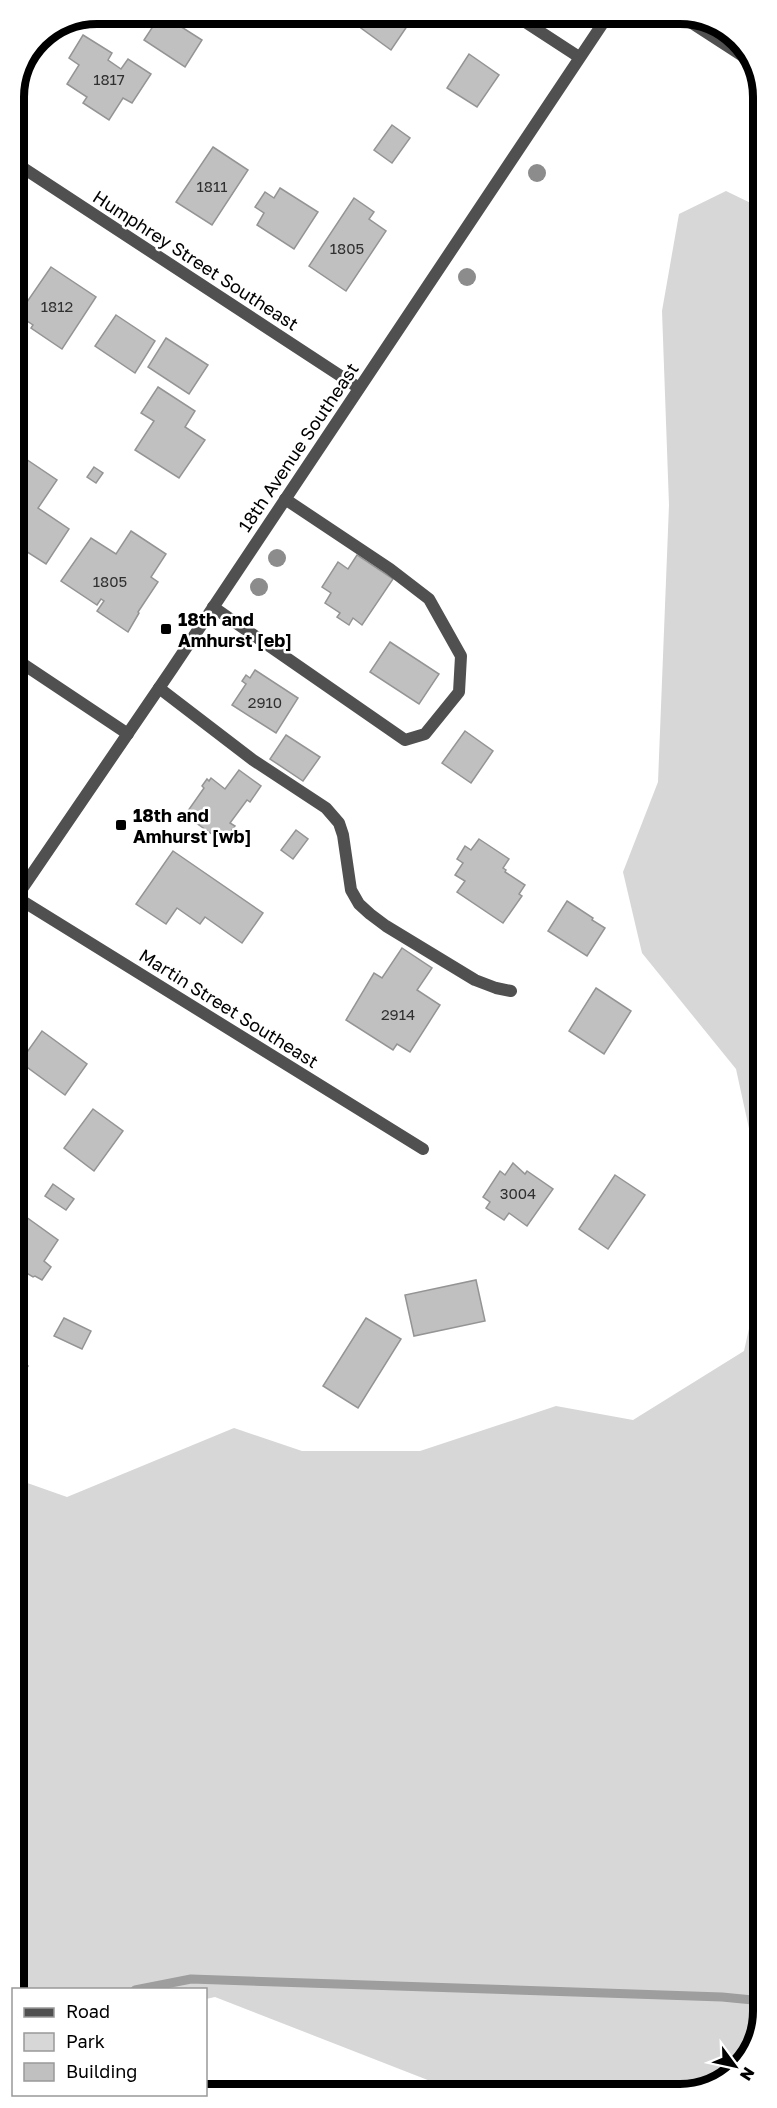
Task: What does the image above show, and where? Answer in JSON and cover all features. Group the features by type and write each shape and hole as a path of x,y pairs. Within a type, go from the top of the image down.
{"street":[{"path":"528,24 579,57"},
{"name":"18th Avenue Southeast","path":"24,886 602,24"},
{"path":"696,26 739,53"},
{"name":"Humphrey Street Southeast","path":"24,169 359,388"},
{"path":"213,607 405,740 425,734 459,692 461,656 429,599 390,568 285,499"},
{"path":"24,665 128,734"},
{"path":"159,688 253,760 326,808 339,823 343,835 351,890 359,904 370,914 396,933 475,980 511,991"},
{"name":"Martin Street Southeast","path":"24,903 423,1149"}],"green space":[{"path":"726,191 753,204 753,1147 736,1069 642,953 623,872 658,782 669,505 662,311 679,214"},
{"path":"753,1310 753,2011 749,2035 732,2063 721,2072 699,2082 680,2084 438,2084 215,1997 207,1999 207,1988 24,1988 24,1482 67,1497 234,1428 302,1451 420,1451 556,1406 633,1420 744,1351"}],"building":[{"path":"154,24 177,24 202,40 185,67 144,40"},
{"path":"362,24 409,24 391,50 361,28"},
{"path":"83,35 112,53 108,60 121,69 128,59 151,74 132,103 123,98 109,120 83,103 87,97 67,84 79,65 69,58"},
{"path":"469,54 499,75 477,107 447,88"},
{"path":"392,125 410,138 392,163 374,150"},
{"path":"213,147 248,170 212,225 176,202"},
{"path":"280,188 318,212 294,249 257,225 264,213 255,207 265,192 274,198"},
{"path":"354,198 374,212 369,219 386,231 346,291 309,266"},
{"path":"51,267 96,297 62,349 31,328 33,325 24,319 24,306"},
{"path":"116,315 155,341 135,373 95,346"},
{"path":"166,338 208,365 189,394 148,367"},
{"path":"158,387 195,411 185,427 205,440 179,478 135,450 154,421 141,413"},
{"path":"24,458 57,480 38,508 69,529 46,564 24,550"},
{"path":"94,467 103,473 96,483 87,477"},
{"path":"131,531 166,554 151,577 158,582 128,632 97,611 104,601 101,599 97,605 61,581 91,538 116,554"},
{"path":"357,555 393,579 362,625 353,618 349,625 337,617 340,613 325,603 331,593 322,587 338,562 348,569"},
{"path":"390,642 439,674 419,704 370,672"},
{"path":"255,670 298,698 276,733 232,705 246,684 242,681 246,675 250,678"},
{"path":"465,731 493,751 471,783 442,763"},
{"path":"286,735 320,757 303,781 270,759"},
{"path":"239,770 261,786 250,802 247,800 230,823 235,826 223,842 185,815 204,788 202,786 207,779 209,781 211,778 225,789"},
{"path":"296,830 308,839 293,859 281,850"},
{"path":"479,839 509,859 503,868 505,872 525,885 519,894 522,896 503,923 457,892 465,881 455,875 463,863 457,859 465,846 471,850"},
{"path":"173,851 263,913 242,943 205,917 200,924 177,908 166,924 136,904"},
{"path":"567,901 605,928 587,956 548,931"},
{"path":"402,948 432,968 417,990 440,1005 410,1052 397,1044 393,1050 346,1020 374,973 382,978"},
{"path":"596,988 631,1011 604,1054 569,1031"},
{"path":"42,1031 87,1064 65,1095 24,1065 24,1056"},
{"path":"93,1109 123,1131 94,1171 64,1148"},
{"path":"513,1163 525,1174 527,1171 553,1189 527,1226 509,1213 504,1220 486,1208 490,1202 483,1197 500,1171 505,1175"},
{"path":"615,1175 645,1195 608,1249 579,1229"},
{"path":"53,1184 74,1199 66,1210 45,1196"},
{"path":"24,1215 58,1240 44,1261 51,1267 42,1280 24,1272"},
{"path":"476,1280 485,1321 414,1336 405,1295"},
{"path":"64,1318 91,1331 82,1349 54,1336"},
{"path":"366,1318 401,1339 358,1408 323,1386"}],"waterway":[{"path":"145,1988 191,1979 722,1997 753,2000"}],"place":[{"name":"18th and Amhurst [eb]","path":"166,629"},
{"name":"18th and Amhurst [wb]","path":"121,825"}]}
